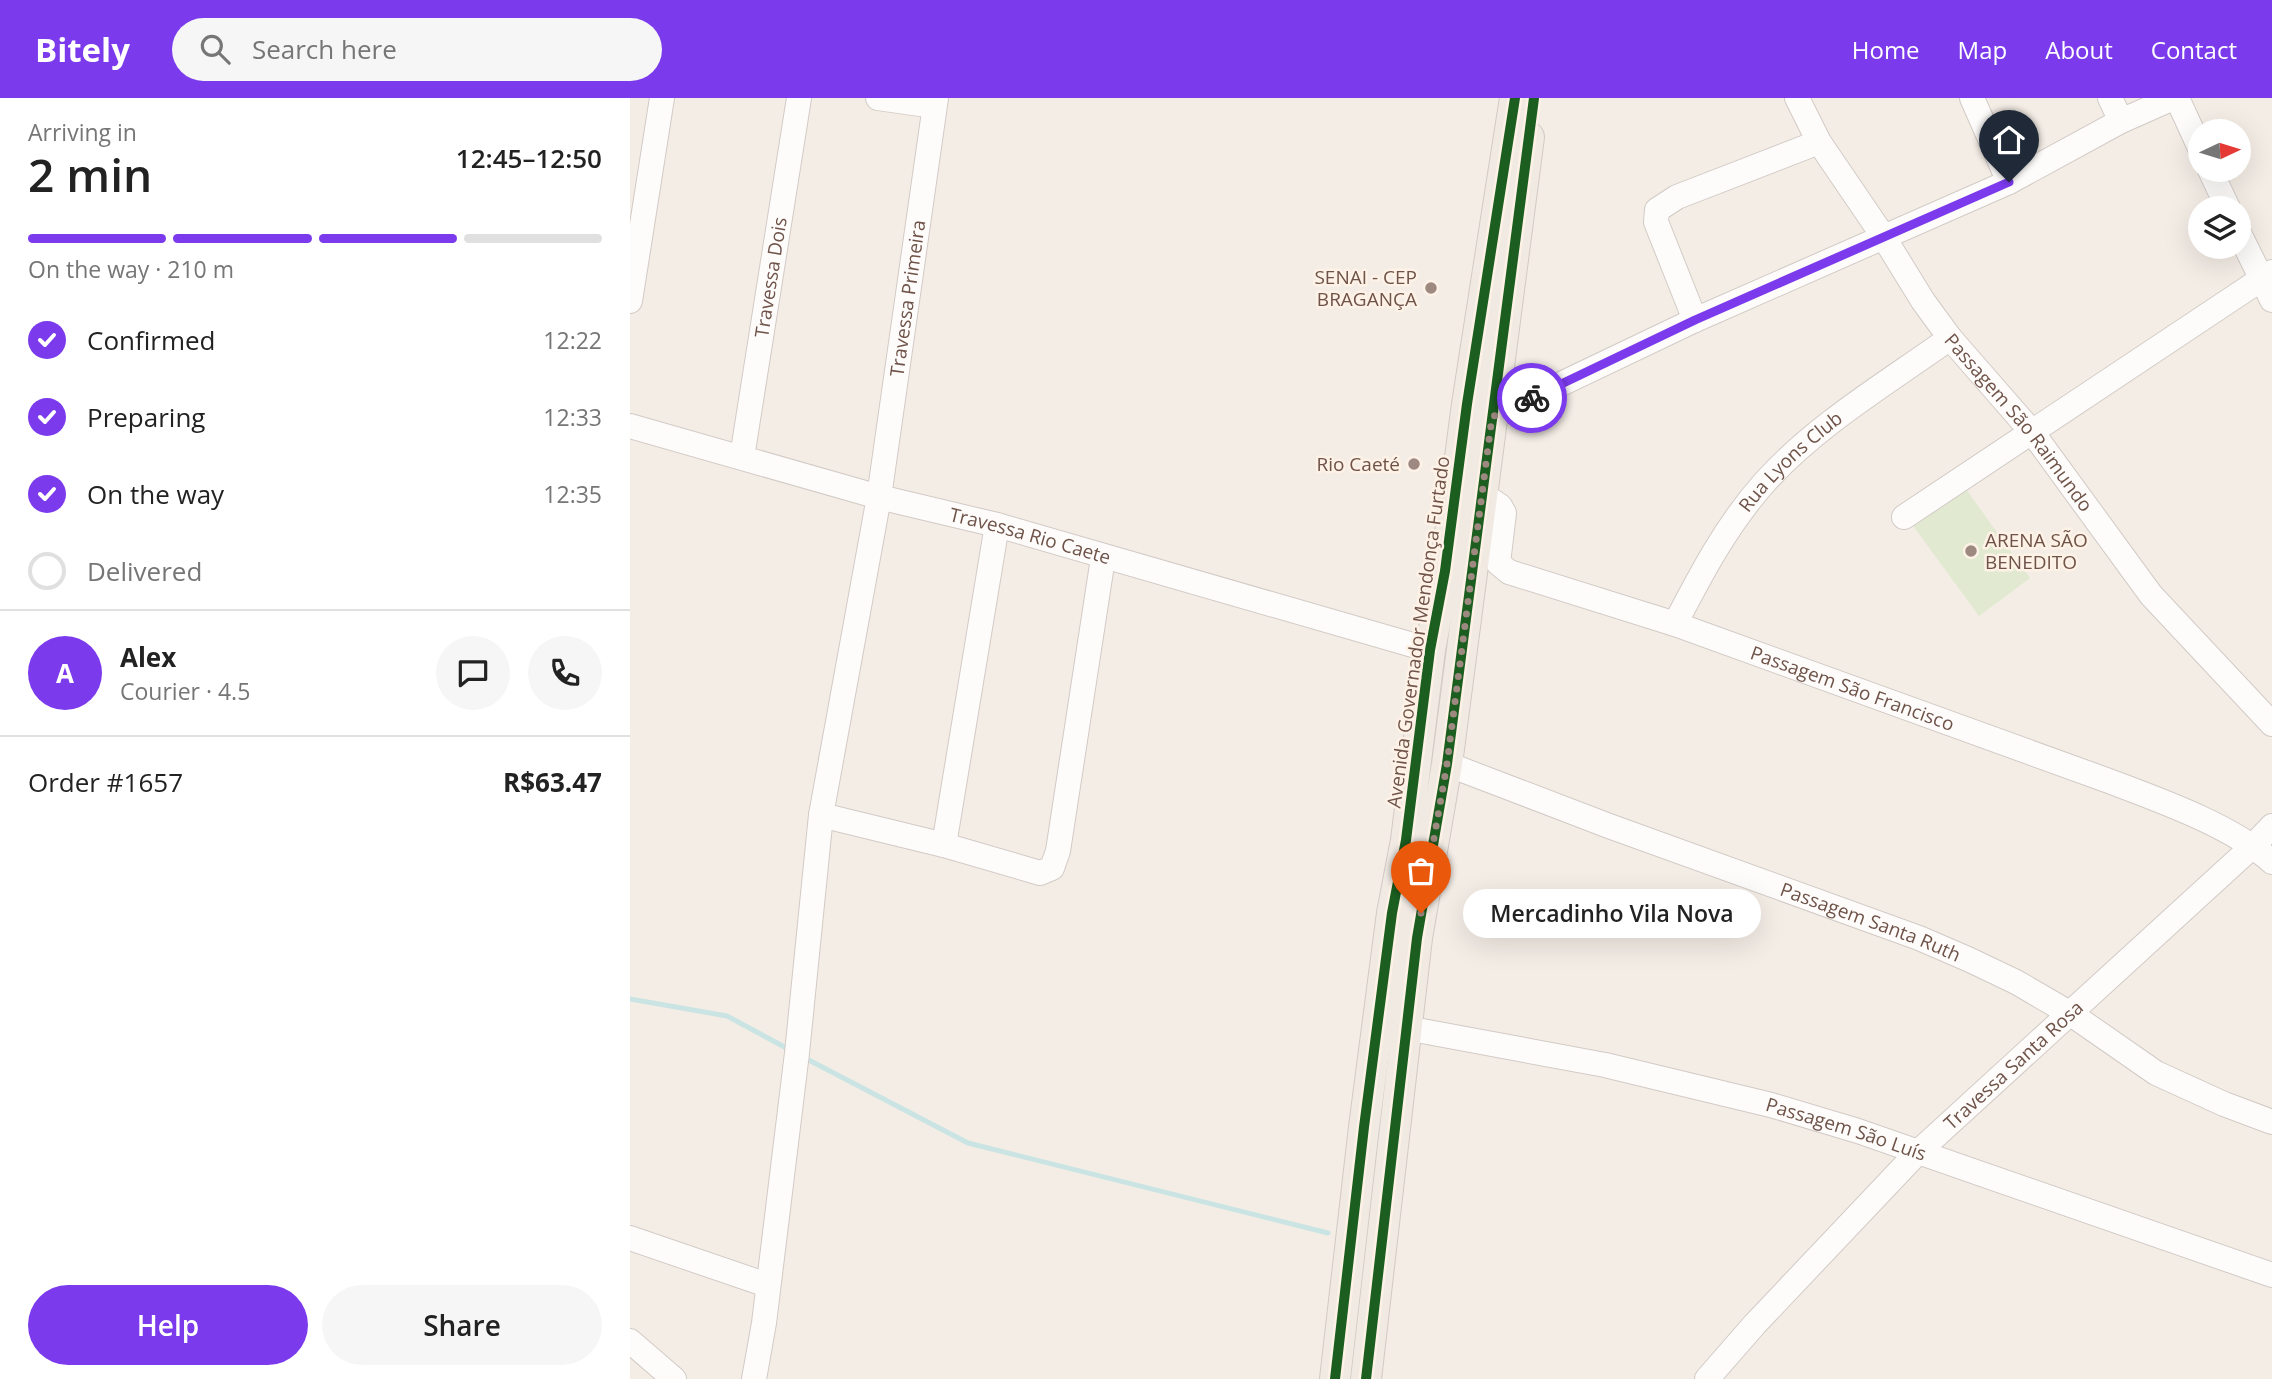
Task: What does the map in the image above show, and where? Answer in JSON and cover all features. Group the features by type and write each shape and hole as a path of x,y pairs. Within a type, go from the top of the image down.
{"main road":[{"name":"Avenida Governador Mendonça Furtado","path":"1335,1379 1392,913 1408,828 1430,650 1446,571 1467,404 1515,98"},
{"path":"1366,1379 1417,938 1447,764 1534,98"}],"street":[{"path":"630,301 662,98"},
{"name":"Travessa Dois","path":"742,457 799,98"},
{"path":"878,98 935,102"},
{"name":"Passagem São Raimundo","path":"1797,98 1819,142 1950,338 2032,432 2151,595 2272,724"},
{"path":"1972,98 2009,182"},
{"path":"2110,98 2121,121"},
{"path":"1492,417 1695,320 2009,182 2121,121 2175,98 2188,124"},
{"name":"Travessa Primeira","path":"754,1379 797,1053 821,815 878,497 935,102"},
{"path":"1695,320 1656,222 1657,210 1677,197 1819,142"},
{"path":"1904,517 2032,432 2268,284 2251,255"},
{"name":"Rua Lyons Club","path":"1675,624 1719,542 1765,482 1815,435 1950,338"},
{"name":"Travessa Rio Caete","path":"630,426 878,497 997,525 1103,558 1430,650"},
{"name":"Passagem São Francisco","path":"1482,494 1500,506 1504,513 1497,563 1509,572 1675,624 2121,786 2171,805 2263,854"},
{"path":"944,845 997,525"},
{"path":"821,815 944,845 1040,873 1050,870 1055,864 1103,558"},
{"name":"Passagem Santa Ruth","path":"1447,764 1609,826 1919,938 2016,982 2071,1014 2156,1073 2272,1122"},
{"name":"Travessa Santa Rosa","path":"1707,1379 1917,1153 2071,1014 2263,854 2272,826"},
{"name":"Passagem São Luís","path":"1406,1028 1542,1052 1771,1105 1858,1131 2272,1275"},
{"path":"630,1238 767,1285"},
{"path":"630,1340 674,1379"}],"green space":[{"name":"ARENA SÃO BENEDITO","path":"1963,485 2030,578 1979,616 1911,523"}],"waterway":[{"path":"630,999 727,1016 792,1051"},
{"path":"803,1057 968,1143 1328,1233"}],"cycle path":[{"path":"1335,1379 1392,913 1406,840 1430,650 1445,571 1467,404 1515,98"},
{"path":"1366,1379 1417,938 1447,764 1534,98"}],"way so far":[{"path":"1421,913 1447,764 1492,417 1532,398"}],"place":[{"name":"SENAI - CEP BRAGANÇA","path":"1431,288"},
{"name":"Rio Caeté","path":"1414,464"},
{"name":"ARENA SÃO BENEDITO","path":"1971,551"},
{"name":"Mercadinho Vila Nova","path":"1421,913"}],"route":[{"path":"1532,398 1695,320 2009,182"}]}
